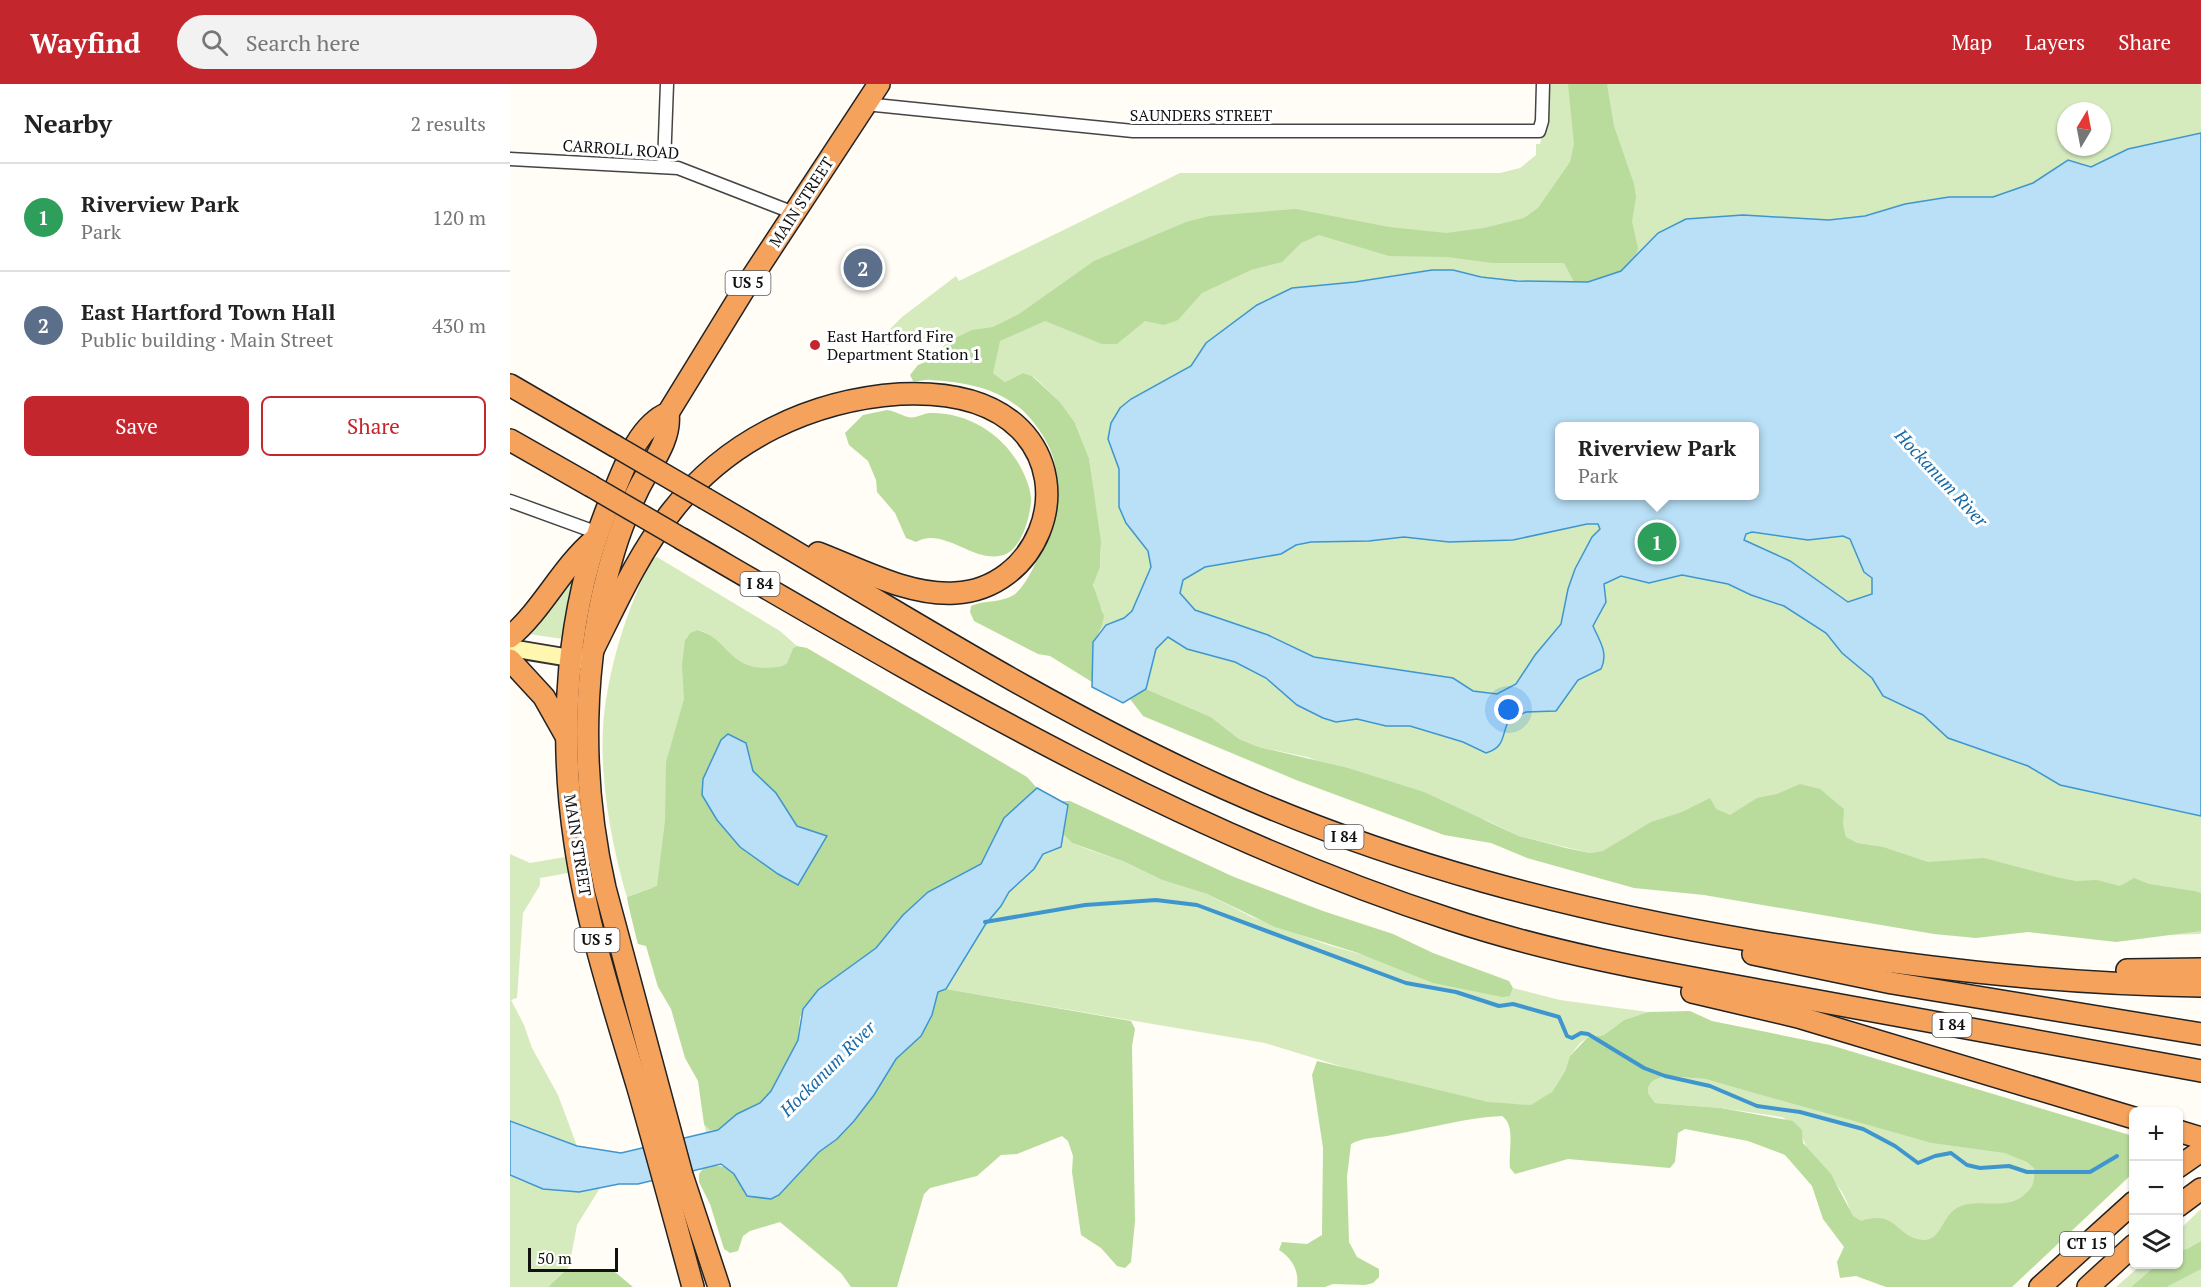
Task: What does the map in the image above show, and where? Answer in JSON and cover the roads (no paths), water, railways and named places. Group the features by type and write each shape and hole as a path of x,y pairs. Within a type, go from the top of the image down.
{"highway":[{"name":"MAIN STREET","path":"661,1134 606,974 577,857 570,799 567,738 585,658 614,550 637,492 667,432 668,413 735,302 879,84"},
{"name":"I 84","path":"510,385 1074,713 1218,786 1312,825 1402,857 1512,889 1592,909 1779,945 1990,975 2201,986"},
{"path":"585,658 640,560 681,500 711,471 745,445 778,425 810,411 848,401 892,395 932,394 965,399 1002,414 1023,431 1037,452 1046,478 1046,517 1030,552 1002,579 967,592 945,594 917,589 761,531"},
{"name":"MAIN STREET","path":"668,413 654,420 639,442 615,491 598,536 582,591 589,763 596,845 673,1178 693,1287"},
{"path":"510,424 536,443 563,470"},
{"name":"I 84","path":"510,440 996,720 1160,804 1338,880 1614,974 2201,1071"},
{"path":"510,637 533,613 574,560 598,536"},
{"path":"510,660 544,698 567,738"},
{"path":"1592,909 1687,938 1807,966 2201,1034"},
{"path":"1990,975 2076,969 2201,969"},
{"path":"1702,987 2129,1117"},
{"path":"2183,1133 2201,1138"},
{"path":"2183,1164 2201,1151"},
{"name":"MAIN STREET","path":"673,1178 719,1287"},
{"path":"2183,1202 2201,1189"},
{"name":"CT 15","path":"2040,1287 2129,1206"},
{"name":"CT 15","path":"2088,1287 2129,1249"}],"main road":[{"path":"510,648 585,658"}],"street":[{"path":"664,165 667,84"},
{"name":"SAUNDERS STREET","path":"865,104 1133,131 1539,131 1542,121 1543,84"},
{"name":"CARROLL ROAD","path":"510,159 664,165 692,172 794,213"},
{"path":"510,501 598,536"}],"water":[{"name":"Hockanum River","path":"2201,133 2201,816 2060,785 2028,766 1948,738 1923,715 1883,696 1872,678 1842,653 1826,633 1784,606 1751,595 1728,584 1682,575 1649,583 1621,576 1604,584 1606,602 1593,626 1604,652 1601,669 1578,680 1556,711 1526,712 1509,720 1500,744 1486,753 1463,742 1410,726 1386,726 1357,719 1336,722 1323,718 1297,705 1266,678 1235,662 1187,649 1168,637 1156,649 1146,689 1123,703 1092,687 1093,642 1106,625 1124,618 1132,611 1151,567 1148,551 1126,523 1119,507 1119,469 1108,439 1111,423 1120,408 1131,399 1191,366 1206,343 1257,305 1292,288 1355,282 1432,270 1453,270 1481,277 1517,281 1588,282 1621,271 1658,233 1686,219 1743,215 1829,220 1865,216 1905,204 1949,197 1993,197 2033,183 2068,160 2091,167 2128,149","holes":["1587,524 1598,524 1600,529 1592,537 1575,569 1568,589 1561,624 1535,655 1516,684 1497,694 1473,691 1453,678 1314,657 1268,635 1195,610 1180,593 1183,580 1205,567 1281,554 1296,545 1311,542 1369,541 1404,537 1449,542 1513,540","1752,532 1808,540 1843,536 1850,539 1864,572 1872,578 1872,594 1848,602 1790,561 1744,540 1746,534"]},
{"path":"728,734 746,743 753,771 776,793 797,826 827,836 798,885 740,847 717,820 702,795 703,779 721,740"},
{"name":"Hockanum River","path":"1037,788 1068,805 1061,847 1043,854 1034,869 1009,892 985,925 946,989 938,992 932,1015 921,1036 896,1059 874,1095 854,1121 837,1139 819,1152 779,1195 771,1199 747,1196 734,1174 721,1164 638,1184 619,1184 579,1192 543,1189 510,1175 510,1121 577,1146 621,1153 718,1130 737,1114 760,1103 771,1091 798,1040 803,1009 818,990 876,948 903,915 928,892 981,864 1004,818"}],"waterway":[{"path":"985,922 1085,905 1156,900 1197,905 1406,983 1456,992 1499,1006 1513,1004 1559,1017 1567,1036 1572,1038 1581,1033 1588,1034 1644,1068 1665,1076 1710,1086 1757,1106 1800,1112 1863,1129 1895,1146 1918,1163 1951,1153 1967,1165 1980,1168 2009,1166 2027,1172 2090,1172 2117,1156"}],"place":[{"name":"East Hartford Town Hall","path":"863,268"},
{"name":"East Hartford Fire Department Station 1","path":"815,345"},
{"name":"Riverview Park","path":"1657,542"}]}
